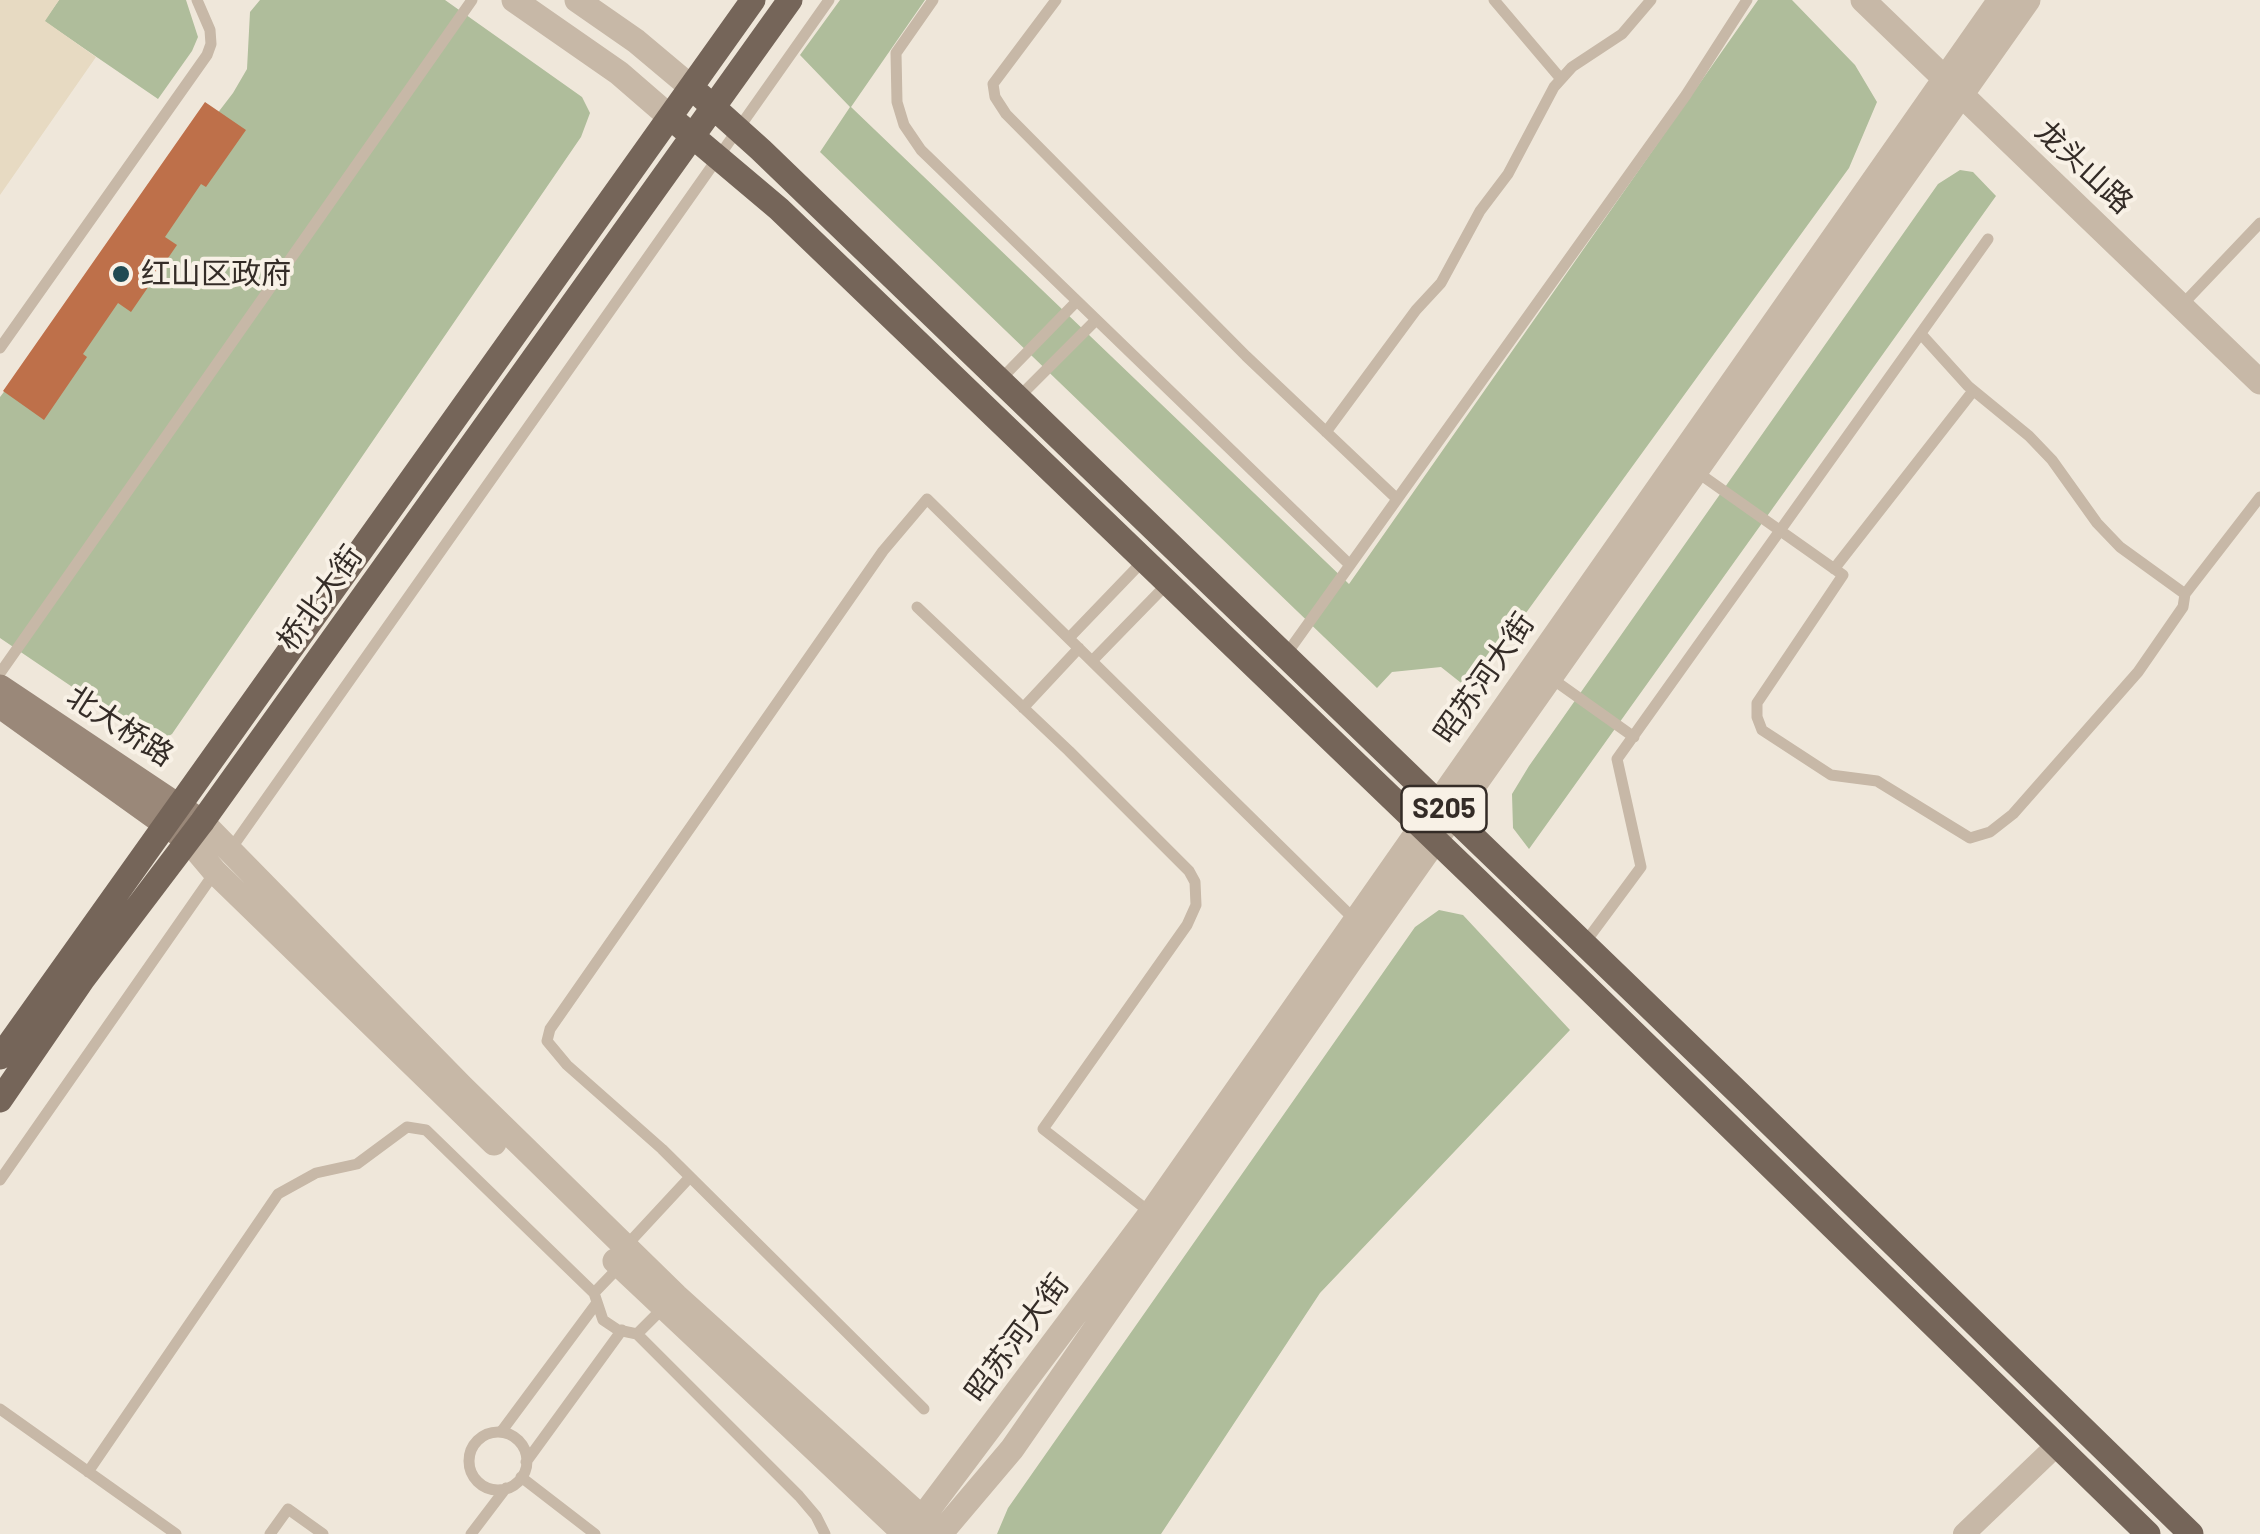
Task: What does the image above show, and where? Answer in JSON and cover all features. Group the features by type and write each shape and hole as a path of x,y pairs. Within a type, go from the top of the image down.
{"main road":[{"name":"桥北大街","path":"0,1057 753,0"},
{"name":"桥北大街","path":"0,1100 83,979 195,831 790,0"},
{"name":"S205","path":"692,88 1009,389 2191,1534"},
{"name":"S205","path":"670,118 793,222 2148,1534"},
{"name":"北大桥路","path":"0,687 195,831"},
{"name":"北大桥路","path":"0,706 173,814"}],"street":[{"path":"514,0 618,73 670,118"},
{"path":"577,0 692,88"},
{"name":"龙头山路","path":"1863,0 2260,382"},
{"name":"昭苏河大街","path":"1445,810 1551,678 1697,472 1952,86 2000,0"},
{"name":"昭苏河大街","path":"923,1531 1012,1448 1428,834 1952,86 2028,0"},
{"path":"195,831 462,1087 669,1302 923,1531"},
{"name":"昭苏河大街","path":"923,1531 1151,1214 1355,920 1428,834"},
{"path":"1964,1534 2057,1445"}],"lane":[{"path":"0,348 207,55 212,44 210,30 197,0"},
{"path":"0,672 472,0"},
{"path":"0,1180 829,0"},
{"path":"933,0 896,53 897,102 904,125 921,150 1350,565"},
{"path":"1056,0 993,84 995,98 1006,114 1246,356 1397,499"},
{"path":"1494,0 1561,79"},
{"path":"1326,432 1416,310 1441,283 1561,79 1572,67 1622,34 1652,0"},
{"path":"1285,656 1686,95 1747,0"},
{"path":"2182,305 2260,223"},
{"path":"1584,944 1641,867 1618,759 1988,240"},
{"path":"1009,389 1078,301"},
{"path":"1009,389 1096,320"},
{"path":"1921,334 1973,391 2052,460 2097,523 2120,547 2185,594"},
{"path":"1834,569 1973,391"},
{"path":"1697,472 1843,575 1757,702 1762,730 1831,776 1877,781 1970,838 1990,832 2013,814 2138,672 2183,607 2185,594 2260,498"},
{"path":"924,1409 547,1041 550,1029 862,582 928,499 1355,920"},
{"path":"1069,638 1144,560"},
{"path":"1092,661 1168,583"},
{"path":"917,608 1189,870 1195,882 1196,905 1187,925 1043,1129 1151,1214"},
{"path":"1023,708 1079,648"},
{"path":"1551,678 1634,737"},
{"path":"88,1472 278,1194 316,1173 357,1164 407,1127 426,1130 595,1298 603,1320 637,1334 799,1496 825,1534"},
{"path":"501,1432 626,1256 690,1177"},
{"path":"637,1334 669,1302"},
{"path":"471,1534 506,1488 521,1478 526,1462 622,1330"},
{"path":"0,1409 176,1534"},
{"path":"506,1488 488,1488 473,1476 471,1450 476,1442 492,1432 501,1432 518,1440 526,1462"},
{"path":"521,1478 595,1534"},
{"path":"270,1534 288,1510 322,1534"}],"green space":[{"path":"59,0 186,0 198,37 158,99 44,21"},
{"path":"260,0 445,0 582,97 590,113 581,137 172,734 152,741 0,638 0,397 233,93 247,69 250,12"},
{"path":"840,0 925,0 851,107 1349,584 1758,0 1792,0 1855,65 1877,102 1849,168 1470,690 1441,667 1392,672 1377,688 820,152 850,107 800,55"},
{"path":"1960,170 1973,172 1996,196 1529,849 1513,828 1512,794 1529,766 1938,184"},
{"path":"1439,910 1463,915 1570,1030 1320,1293 1161,1534 997,1534 1008,1508 1415,927"}],"shaded area":[{"path":"0,0 59,0 45,21 96,57 0,195"}],"building":[{"name":"红山区政府","path":"205,102 246,130 206,187 201,184 165,237 177,245 131,312 118,303 44,420 3,391"}],"place":[{"name":"红山区政府","path":"121,274"}]}
